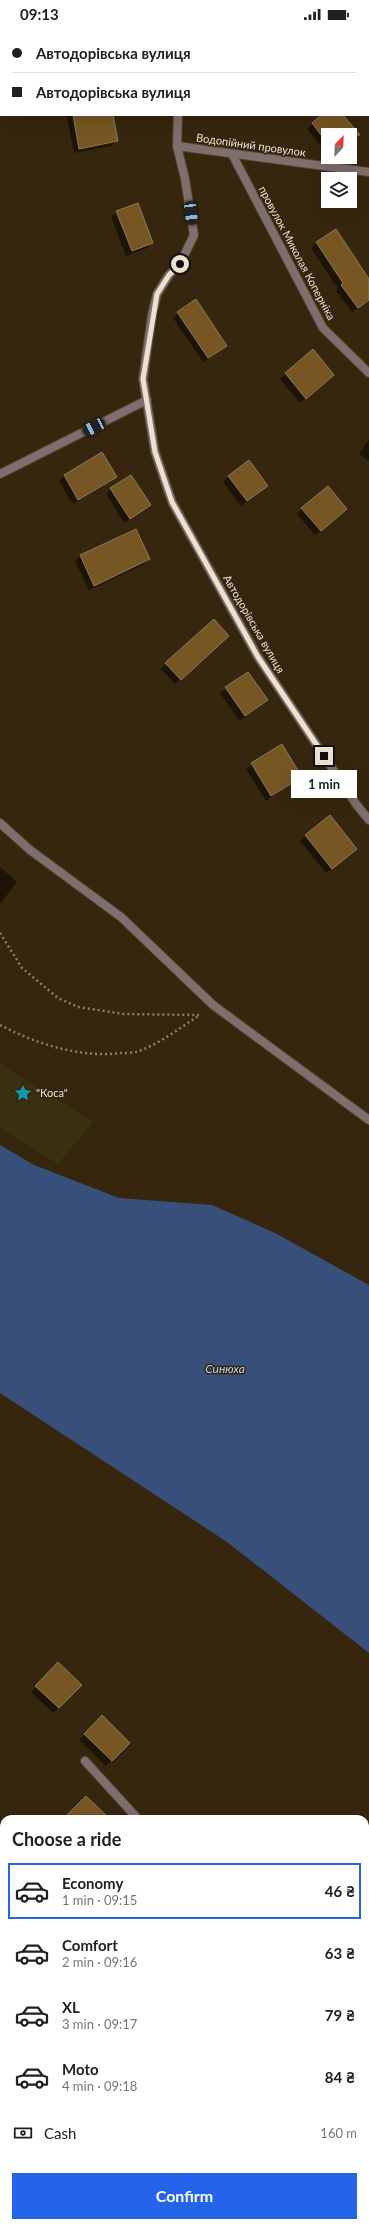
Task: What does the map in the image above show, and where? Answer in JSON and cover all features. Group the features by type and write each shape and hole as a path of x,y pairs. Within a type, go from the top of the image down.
{"street":[{"name":"Автодорівська вулиця","path":"178,116 177,146 185,179 194,235 180,264 169,275 157,294 143,379 155,452 172,502 258,657 356,804 369,820"},
{"name":"Водопійний провулок","path":"177,146 369,172"},
{"name":"провулок Миколая Коперніка","path":"232,154 323,328 369,373"},
{"path":"0,474 147,400"},
{"path":"0,823 30,850 121,918 213,1006 369,1120"},
{"path":"85,1761 134,1815"}],"path":[{"path":"0,933 22,968 58,998 78,1008 124,1014 200,1015"},
{"path":"0,1025 21,1036 60,1048 101,1056 138,1052 168,1036 213,1006"}],"sand":[{"name":"\"Коса\"","path":"0,1064 93,1122 58,1164 0,1128"}],"water":[{"name":"Синюха","path":"0,1145 34,1165 119,1198 212,1205 275,1233 369,1285 369,1653 227,1542 0,1393"}],"building":[{"path":"73,116 113,116 118,141 79,149"},
{"path":"320,116 344,116 354,128 321,128 321,135 312,123"},
{"path":"138,203 153,243 132,251 116,211"},
{"path":"336,229 369,279 369,300 358,308 341,285 343,283 316,242"},
{"path":"196,299 227,346 208,358 177,312"},
{"path":"313,349 334,375 306,399 285,373"},
{"path":"102,452 117,477 78,500 64,475"},
{"path":"249,460 268,486 247,501 228,476"},
{"path":"131,475 151,505 130,519 110,488"},
{"path":"328,486 347,509 321,531 301,508"},
{"path":"136,529 150,559 94,586 80,555"},
{"path":"214,619 229,636 181,680 165,663"},
{"path":"248,672 268,700 245,716 225,687"},
{"path":"282,744 302,777 271,796 251,763"},
{"path":"330,815 357,849 332,869 305,835"},
{"path":"58,1662 82,1685 59,1708 35,1686"},
{"path":"102,1715 130,1743 112,1761 84,1734"},
{"path":"86,1796 106,1815 67,1815"}],"place":[{"name":"\"Коса\"","path":"23,1093"}],"route":[{"path":"180,264 169,275 157,294 152,315 143,379 150,412 155,452 172,502 226,596 258,657 324,756"}]}
